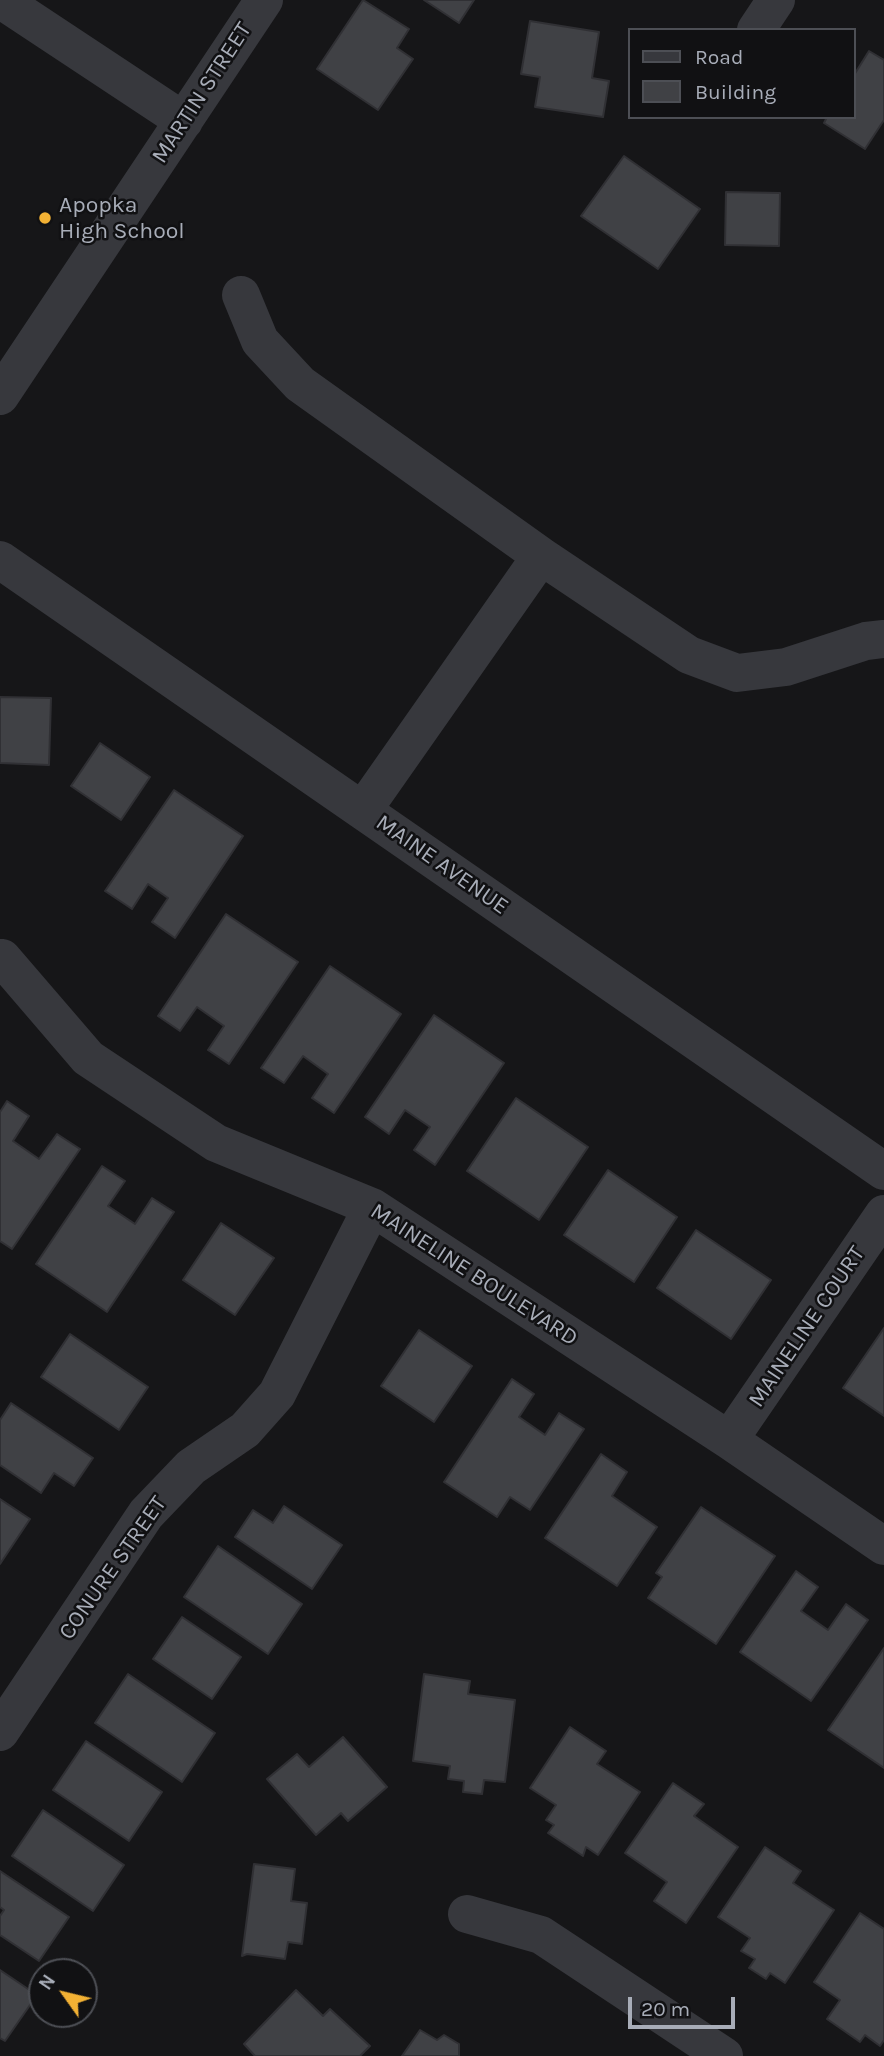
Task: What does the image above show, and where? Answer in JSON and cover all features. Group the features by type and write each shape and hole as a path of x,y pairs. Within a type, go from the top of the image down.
{"street":[{"path":"1,0 184,121"},
{"name":"MARTIN STREET","path":"0,396 264,0"},
{"path":"757,28 776,0"},
{"path":"241,295 260,341 300,384 541,556 689,655 737,673 786,667 866,641 884,639"},
{"path":"363,810 541,556"},
{"name":"MAINE AVENUE","path":"0,560 884,1171"},
{"name":"MAINELINE BOULEVARD","path":"2,958 88,1058 216,1143 372,1207 729,1440 884,1546"},
{"name":"CONURE STREET","path":"0,1732 146,1514 191,1467 245,1430 277,1394 372,1207"},
{"name":"MAINELINE COURT","path":"729,1440 884,1214"},
{"path":"467,1914 541,1936 724,2056"}],"building":[{"path":"363,0 409,29 397,48 413,59 378,110 317,69"},
{"path":"424,0 474,0 459,23"},
{"path":"530,21 599,32 592,78 609,81 603,117 535,107 540,77 521,74"},
{"path":"869,51 884,60 884,120 865,149 824,123 826,119 856,119 856,72"},
{"path":"624,156 700,209 658,269 581,216"},
{"path":"726,192 780,193 779,246 725,245"},
{"path":"0,697 51,698 49,765 0,763"},
{"path":"100,743 150,777 121,820 71,786"},
{"path":"174,790 243,836 175,938 152,922 168,898 148,884 132,909 105,891"},
{"path":"226,914 298,962 229,1064 208,1050 224,1026 197,1007 180,1031 158,1016"},
{"path":"330,966 401,1014 334,1113 312,1098 328,1074 303,1056 284,1083 261,1068"},
{"path":"434,1015 504,1063 435,1165 414,1150 430,1127 405,1110 389,1134 365,1117"},
{"path":"516,1098 588,1147 539,1220 467,1171"},
{"path":"7,1101 29,1116 13,1141 39,1159 57,1134 80,1149 12,1249 0,1241 0,1112"},
{"path":"102,1166 125,1181 108,1206 135,1224 152,1198 174,1212 107,1312 36,1264"},
{"path":"608,1170 677,1217 634,1282 564,1235"},
{"path":"221,1223 274,1258 235,1315 183,1280"},
{"path":"696,1230 771,1280 731,1339 657,1288"},
{"path":"884,1328 884,1416 843,1388"},
{"path":"419,1330 472,1366 434,1422 381,1386"},
{"path":"70,1334 148,1387 119,1430 41,1377"},
{"path":"512,1379 534,1394 519,1417 545,1435 559,1413 584,1429 530,1510 510,1497 497,1517 444,1482"},
{"path":"11,1403 93,1458 74,1486 54,1473 41,1493 0,1465 0,1420"},
{"path":"601,1454 627,1472 612,1496 657,1527 617,1586 545,1538"},
{"path":"0,1499 30,1519 0,1564"},
{"path":"284,1506 342,1545 312,1589 235,1537 253,1510 273,1523"},
{"path":"701,1507 775,1556 716,1644 648,1598 662,1577 656,1573"},
{"path":"218,1546 302,1604 268,1654 184,1597"},
{"path":"796,1571 818,1587 801,1611 828,1630 846,1604 868,1620 811,1701 740,1652"},
{"path":"182,1617 241,1657 212,1699 153,1659"},
{"path":"884,1648 884,1768 828,1730"},
{"path":"128,1674 215,1733 182,1782 95,1723"},
{"path":"424,1674 470,1681 468,1694 515,1700 505,1782 484,1780 482,1794 463,1792 464,1781 448,1779 450,1766 413,1761"},
{"path":"570,1727 606,1751 597,1764 640,1792 598,1855 586,1847 583,1856 548,1833 554,1825 546,1820 556,1805 530,1788"},
{"path":"343,1737 387,1787 348,1821 341,1813 316,1835 267,1779 297,1754 309,1767"},
{"path":"86,1741 162,1792 129,1841 53,1790"},
{"path":"673,1783 704,1804 694,1816 738,1847 686,1923 654,1901 667,1882 625,1853"},
{"path":"43,1810 124,1865 93,1911 12,1856"},
{"path":"765,1847 801,1871 793,1883 834,1910 785,1983 770,1973 766,1979 749,1968 755,1959 741,1951 750,1938 718,1917"},
{"path":"254,1864 295,1869 291,1901 307,1903 302,1944 288,1942 285,1959 247,1954 242,1956"},
{"path":"0,1871 69,1917 41,1958 34,1958 0,1935 0,1916 4,1910 0,1907"},
{"path":"860,1913 884,1929 884,2040 880,2046 865,2035 860,2042 827,2019 840,2000 814,1982"},
{"path":"0,1970 28,1989 28,2008 5,2041 0,2038"},
{"path":"296,1990 323,2016 330,2009 370,2046 360,2056 255,2056 244,2044"},
{"path":"420,2030 437,2040 444,2035 459,2044 459,2056 402,2056"}],"place":[{"name":"Apopka High School","path":"45,218"}]}
